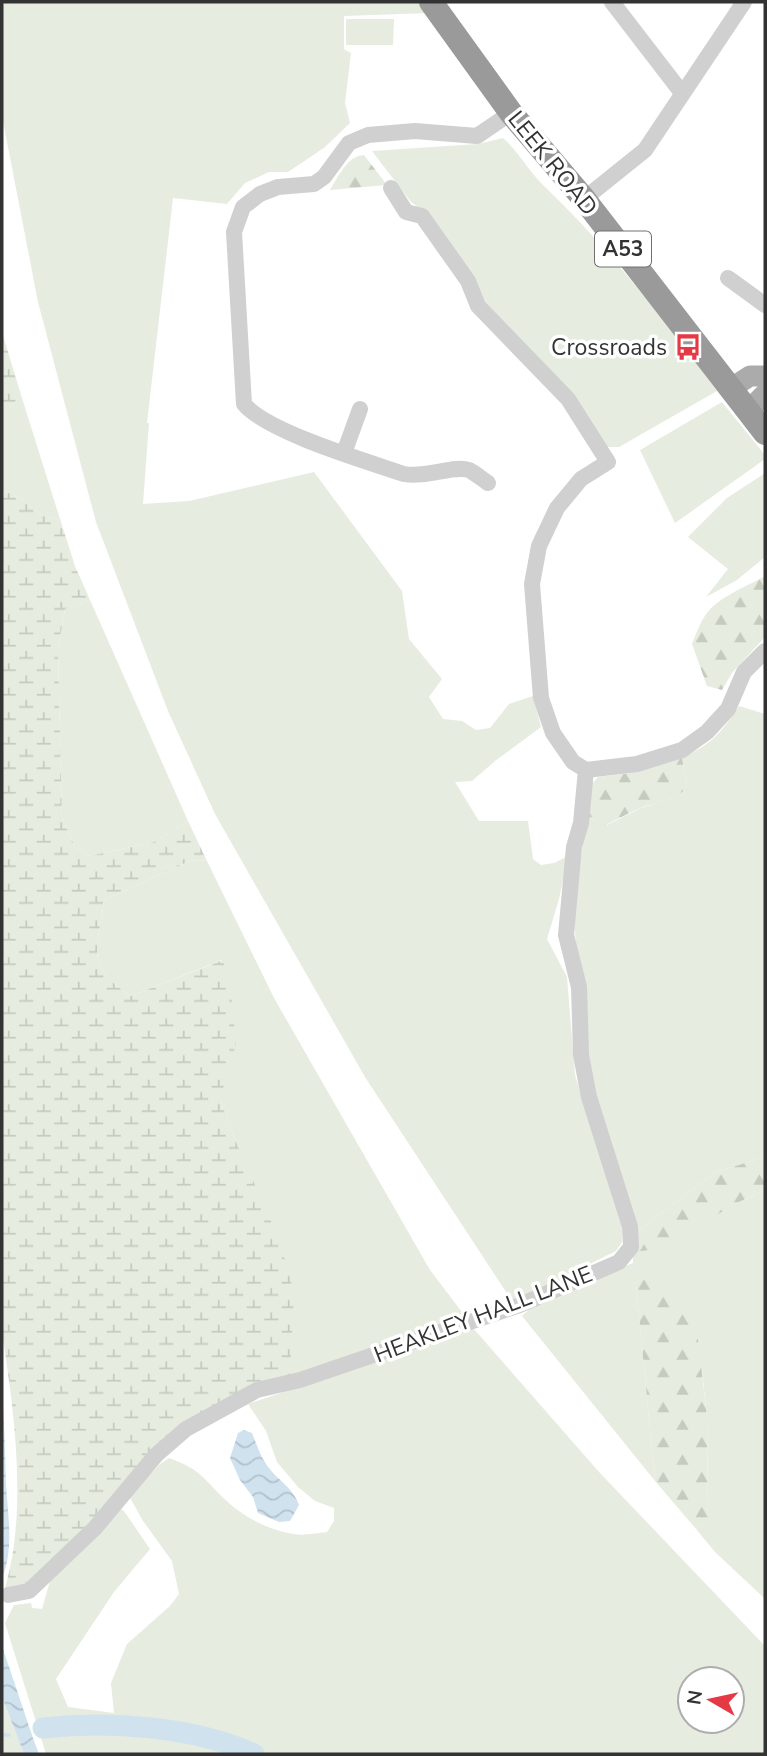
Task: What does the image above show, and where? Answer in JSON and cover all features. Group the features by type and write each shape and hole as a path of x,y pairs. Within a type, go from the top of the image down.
{"highway":[{"name":"LEEK ROAD","path":"431,2 511,113 584,199 730,389"},
{"name":"A53","path":"730,389 757,403 765,433"}],"main road":[{"path":"730,389 751,376 765,376"}],"street":[{"path":"612,2 682,93"},
{"path":"584,199 645,150 744,2"},
{"path":"488,483 469,470 450,470 418,476 307,440 252,413 244,404 234,232 243,207 260,194 278,187 314,184 324,177 349,144 368,135 415,131 477,136 511,113"},
{"path":"391,188 406,212 422,216 432,229 468,281 478,306 568,399 608,462 581,479 557,508 539,546 532,584 541,698 553,733 573,762 586,770 637,764 682,750 707,732 728,709 744,672 765,651"},
{"path":"728,278 765,305"},
{"path":"344,453 360,409"},
{"name":"HEAKLEY HALL LANE","path":"8,1595 29,1591 94,1528 156,1455 187,1429 257,1390 300,1380 520,1305 618,1262 631,1247 630,1227 589,1097 581,1055 579,987 566,935 574,847 581,823 586,770"}],"green space":[{"path":"2,2 421,2 429,13 344,16 344,49 351,53 345,103 350,123 325,147 288,172 269,172 245,183 227,204 173,198 147,423 143,504 189,501 314,472 402,591 409,639 442,679 429,697 443,719 462,721 476,730 490,728 509,704 533,696 541,727 472,781 455,782 479,821 528,821 533,859 541,865 554,863 568,856 547,939 567,977 575,1075 622,1229 622,1242 616,1251 517,1300 510,1298 365,1077 215,814 168,711 96,522 38,302 2,116"},
{"path":"346,19 394,19 393,45 346,45"},
{"path":"503,138 539,181 614,260 717,391 619,447 607,447 481,304 428,214 411,202 372,151 478,144"},
{"path":"364,155 387,185 330,190 348,163"},
{"path":"2,332 21,395 2,416"},
{"path":"21,395 60,519 41,515 19,497 6,492 2,495 2,416"},
{"path":"722,402 765,455 765,459 675,523 640,450"},
{"path":"765,473 765,557 737,580 706,597 728,569 688,537 727,498"},
{"path":"6,492 19,497 41,515 60,519 75,566 90,600 65,609 58,649 62,818 75,847 89,856 154,842 188,821 207,861 192,860 104,900 97,944 100,965 116,985 131,996 223,960 232,1000 236,1044 220,1099 280,1242 294,1293 290,1377 242,1391 110,1503 25,1586 5,1588 12,1558 17,1494 11,1394 2,1332 2,495"},
{"path":"765,576 765,637 732,673 722,690 707,686 692,644 702,620 719,602"},
{"path":"90,600 188,821 154,842 89,856 75,847 62,818 58,649 65,609"},
{"path":"739,706 765,714 765,1157 716,1172 637,1232 586,1056 573,911 587,817 607,825 641,808 671,799 687,786 682,758 715,737"},
{"path":"682,758 687,786 678,795 638,809 606,825 587,817 589,787 598,777 630,773"},
{"path":"192,860 207,861 274,998 430,1270 465,1316 290,1377 235,1140 220,1099 222,960 131,996 106,975 97,955 104,900"},
{"path":"765,1157 765,1190 657,1249 633,1252 637,1232 716,1172"},
{"path":"765,1190 765,1599 715,1552 696,1529 708,1521 707,1416 702,1371 639,1278 636,1285 655,1481 522,1316 534,1305 633,1263 633,1252"},
{"path":"639,1278 658,1285 696,1323 707,1416 708,1521 696,1529 655,1481 636,1285"},
{"path":"473,1328 599,1472 765,1646 765,1754 46,1754 5,1623 14,1605 31,1603 32,1608 42,1609 51,1577 119,1508 124,1511 150,1549 114,1592 56,1679 68,1707 114,1713 111,1683 127,1644 170,1606 179,1594 172,1561 143,1521 129,1496 160,1464 169,1458 190,1467 244,1515 277,1530 298,1535 327,1532 334,1521 334,1508 315,1501 298,1487 277,1462 266,1431 248,1404"},
{"path":"2,1697 24,1754 2,1754"}],"water":[{"path":"2,1397 9,1532 8,1556 2,1578"},
{"path":"244,1430 252,1433 266,1465 297,1500 299,1505 290,1521 279,1522 258,1513 253,1497 240,1480 230,1458 238,1433"},
{"path":"2,1646 39,1754 24,1754 2,1697"}],"waterway":[{"path":"43,1728 95,1725 150,1728 205,1737 254,1754"},
{"path":"2,1735 9,1735"}],"place":[{"name":"Crossroads","path":"688,347"}]}
